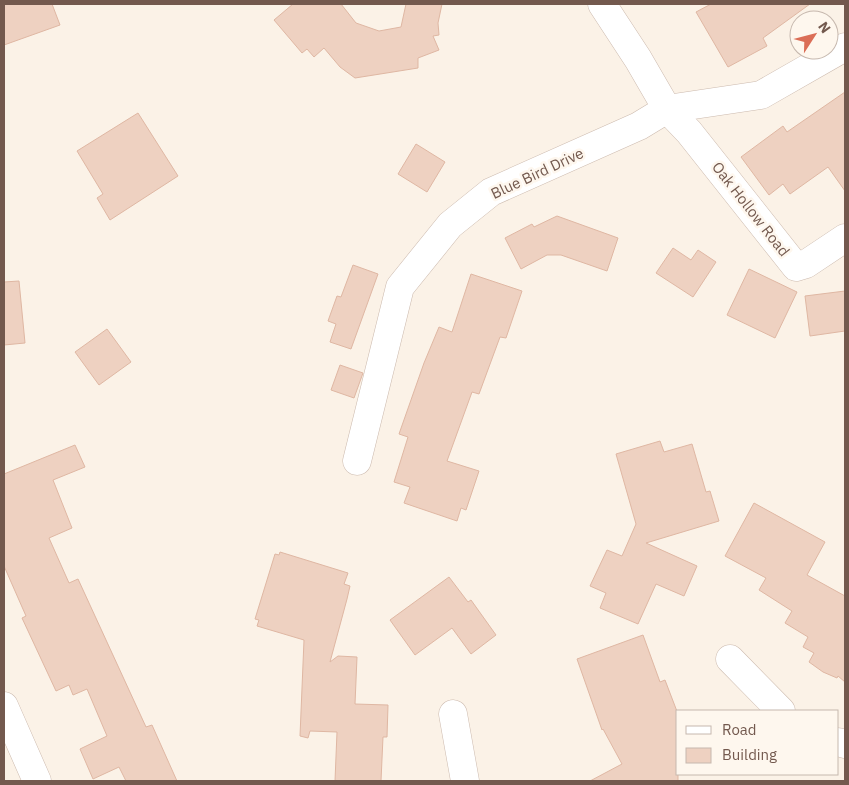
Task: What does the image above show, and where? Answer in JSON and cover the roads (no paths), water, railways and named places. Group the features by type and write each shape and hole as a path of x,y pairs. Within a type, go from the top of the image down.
{"street":[{"path":"602,4 638,59 667,109 761,95 845,47"},
{"name":"Oak Hollow Road","path":"667,109 689,132 796,267 806,264 845,238"},
{"name":"Blue Bird Drive","path":"357,460 400,287 450,226 491,192 639,126 667,109"},
{"path":"730,659 780,710"},
{"path":"4,706 37,781"},
{"path":"452,714 465,781"}]}
